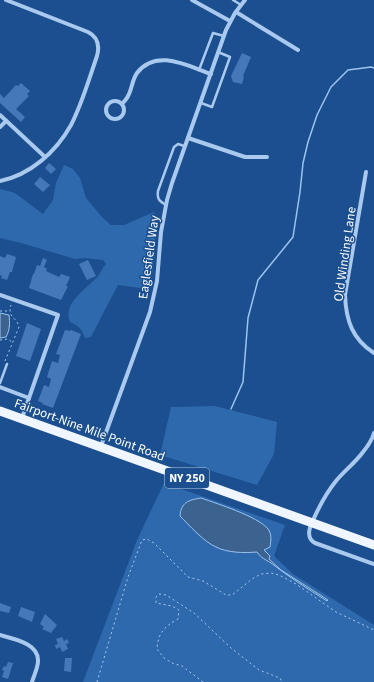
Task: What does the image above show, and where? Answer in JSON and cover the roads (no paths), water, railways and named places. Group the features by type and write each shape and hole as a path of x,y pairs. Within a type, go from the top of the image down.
{"main road":[{"name":"Fairport-Nine Mile Point Road","path":"0,411 374,545"}],"street":[{"path":"0,181 12,178 30,170 56,145 70,125 97,56 98,43 93,34 6,0"},
{"path":"192,0 230,21"},
{"name":"Eaglesfield Way","path":"101,446 150,312 155,293 162,226 172,183 224,36 230,21 245,0"},
{"path":"236,12 298,50"},
{"path":"122,104 128,97 137,74 145,65 151,62 169,60 211,74"},
{"path":"117,100 122,104 124,109 123,115 120,118 115,119 109,117 106,112 106,106 108,103 117,100"},
{"path":"0,115 45,157"},
{"path":"0,127 6,120"},
{"path":"188,138 245,157 267,157"},
{"name":"Old Winding Lane","path":"366,172 345,295 350,325 362,345 374,353"},
{"path":"0,295 58,315 22,418"},
{"path":"0,387 29,398"},
{"path":"374,434 370,443 362,453 325,495 312,522 309,534 312,542 374,564"},
{"path":"0,634 28,645 38,655 38,662 32,682"}],"lane":[{"path":"233,0 241,5"},
{"path":"199,70 212,34 215,33 224,36"},
{"path":"201,103 212,106 230,57 218,52"},
{"path":"166,205 157,198 158,191 174,147 178,144 185,146"},
{"path":"0,384 7,364"}],"waterway":[{"path":"231,409 243,382 248,318 258,280 293,237 303,163 317,115 331,87 348,70 371,67 374,68"}]}
